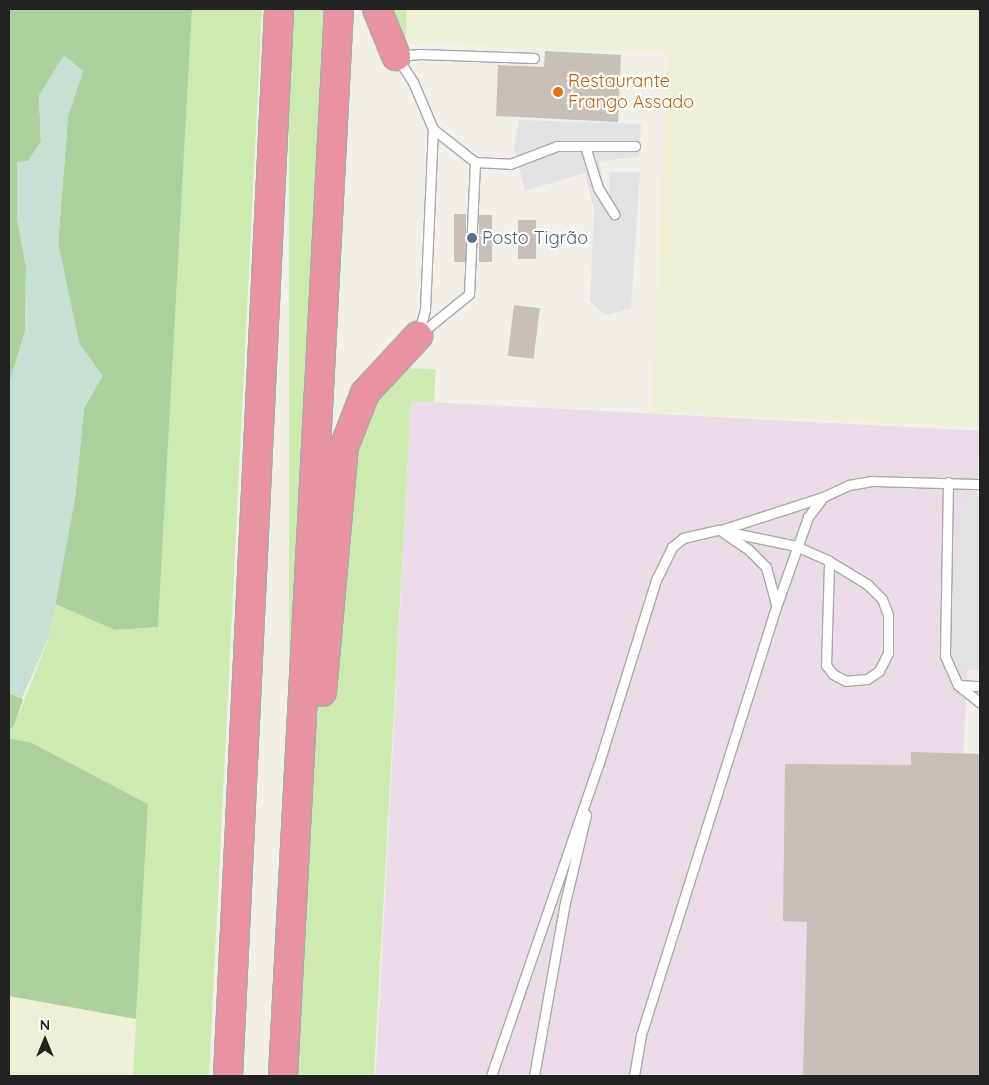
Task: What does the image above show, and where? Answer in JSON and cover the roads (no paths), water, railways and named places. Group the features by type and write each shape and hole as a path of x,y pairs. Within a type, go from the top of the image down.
{"highway":[{"path":"228,1076 279,9"},
{"path":"283,1076 338,9"},
{"path":"377,9 396,56"},
{"path":"288,1076 299,1013 313,786 344,447 366,393 418,336"}],"lane":[{"path":"418,336 425,310 433,129 413,82 396,56 420,54 534,58"},
{"path":"433,129 475,162 510,164 557,146 635,146"},
{"path":"586,146 598,188 614,214"},
{"path":"418,336 469,294 475,162"},
{"path":"491,1076 598,766 662,563 672,547 683,538 719,530 823,497 849,485 872,481 980,484"},
{"path":"948,482 945,656 958,685 980,703"},
{"path":"634,1076 641,1035 776,607 796,546 808,517 823,497"},
{"path":"719,530 796,546 829,562 867,584 882,599 888,615 888,653 880,671 867,679 846,681 833,674 826,665 829,562"},
{"path":"719,530 750,550 766,567 776,607"},
{"path":"958,685 980,686"},
{"path":"534,1076 564,907 598,766"}],"place":[{"name":"Restaurante Frango Assado","path":"558,92"},
{"name":"Posto Tigrão","path":"472,238"}]}
